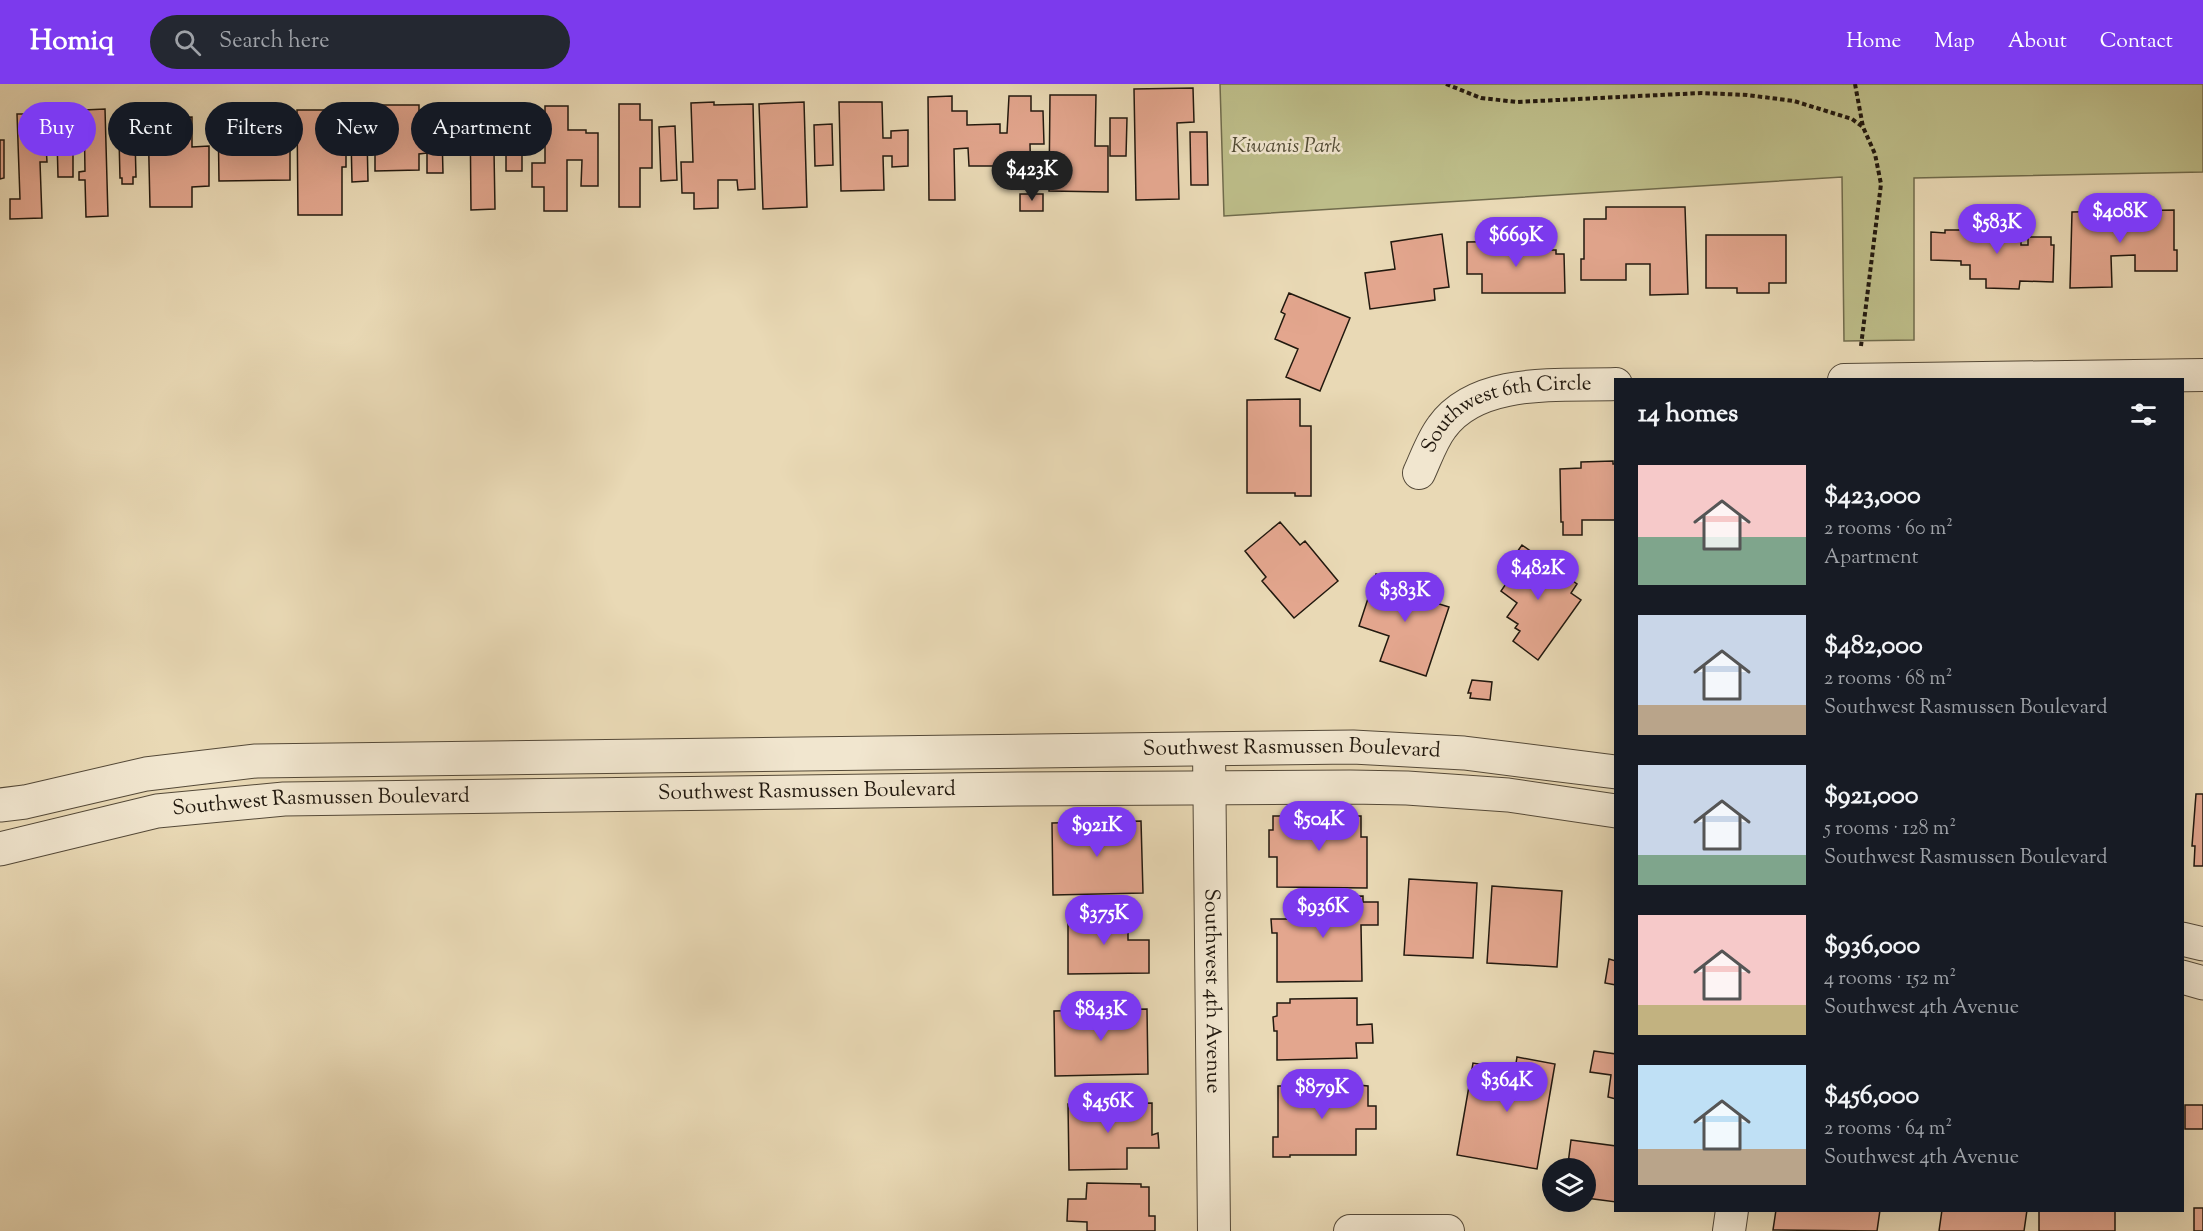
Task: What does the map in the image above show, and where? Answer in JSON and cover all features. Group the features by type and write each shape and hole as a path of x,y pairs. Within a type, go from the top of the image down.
{"street":[{"path":"1951,378 2203,375"},
{"name":"Southwest 6th Circle","path":"1419,472 1442,426 1469,402 1492,393 1523,386 1614,384"},
{"name":"Southwest Rasmussen Boulevard","path":"0,805 25,802 146,774 256,761 1209,749 1408,749 1511,758 1614,772"},
{"name":"Southwest 4th Avenue","path":"1209,749 1214,1231"},
{"name":"Southwest Rasmussen Boulevard","path":"0,849 157,811 284,799 1350,787 1508,795 1614,811"},
{"path":"2184,939 2203,944"},
{"path":"2184,978 2203,983"},
{"path":"1728,1231 1732,1212"},
{"path":"1350,1231 1448,1231"}],"path":[{"path":"1446,84 1481,98 1517,102 1701,93 1747,95 1794,101 1852,119 1863,127"},
{"path":"1855,84 1863,127 1875,154 1881,184 1861,347 1867,378"}],"green space":[{"name":"Kiwanis Park","path":"1220,84 2203,84 2203,172 1914,178 1914,340 1844,341 1842,177 1224,216"}],"building":[{"path":"1193,88 1194,122 1177,123 1179,199 1136,200 1134,89"},
{"path":"1050,95 1096,95 1095,146 1108,146 1108,192 1049,191"},
{"path":"952,96 952,111 967,111 967,125 1000,124 1000,133 1007,133 1009,96 1031,96 1031,111 1043,111 1044,144 1030,144 1031,187 1008,187 1008,163 999,163 999,166 969,166 968,148 954,149 955,200 929,200 928,97"},
{"path":"714,102 714,105 753,104 755,189 738,190 737,180 718,180 718,208 694,209 694,193 682,193 681,162 693,162 691,103"},
{"path":"804,102 807,207 763,209 759,104"},
{"path":"839,102 882,102 883,138 891,138 891,131 908,130 908,166 892,167 892,156 883,156 884,190 841,191"},
{"path":"619,104 640,104 640,120 652,120 652,168 640,168 640,207 619,207"},
{"path":"399,105 411,105 411,156 419,156 419,170 375,171 375,156 399,156"},
{"path":"552,106 568,106 568,130 598,133 598,186 581,186 582,160 567,160 567,211 544,211 544,187 532,187 532,163 545,163 545,156 552,156"},
{"path":"96,109 105,109 108,216 86,217 85,180 79,180 79,172 85,171 85,156 96,156"},
{"path":"303,110 315,110 315,156 346,156 346,167 342,167 342,215 298,215 297,156 303,156"},
{"path":"1110,118 1127,118 1126,156 1110,156"},
{"path":"832,124 833,165 815,166 814,125"},
{"path":"675,126 677,180 661,181 659,127"},
{"path":"1190,132 1207,132 1208,185 1191,185"},
{"path":"0,140 4,140 4,178 0,179"},
{"path":"205,146 205,156 209,156 209,186 192,187 192,207 150,207 149,156 193,156 193,147"},
{"path":"18,156 47,156 47,162 40,162 42,218 10,219 10,199 20,199"},
{"path":"57,156 73,156 73,177 58,177"},
{"path":"119,156 135,156 136,177 133,177 133,184 122,184 122,178 120,178"},
{"path":"219,156 290,156 290,180 219,181"},
{"path":"351,156 367,156 368,181 352,182"},
{"path":"427,156 443,156 443,173 427,173"},
{"path":"470,156 494,156 495,209 471,210"},
{"path":"506,156 522,156 522,171 506,171"},
{"path":"1020,194 1043,194 1043,211 1020,211"},
{"path":"1606,207 1685,207 1688,294 1650,295 1650,264 1626,264 1626,280 1581,280 1581,259 1584,259 1584,219 1606,219"},
{"path":"2174,210 2174,250 2177,250 2177,271 2135,271 2135,255 2111,256 2112,287 2070,288 2072,212"},
{"path":"1974,223 1991,223 1991,230 2021,230 2021,245 2028,245 2028,237 2051,237 2051,245 2054,245 2053,282 2020,281 2019,289 1986,288 1986,279 1970,279 1970,265 1961,265 1961,261 1931,260 1931,232 1973,230"},
{"path":"1442,234 1449,287 1434,289 1435,300 1370,309 1365,273 1395,269 1391,242"},
{"path":"1706,235 1786,235 1786,283 1769,283 1769,293 1737,293 1737,288 1706,288"},
{"path":"1532,241 1532,250 1556,250 1556,254 1564,254 1565,293 1482,293 1482,274 1467,274 1467,242"},
{"path":"1289,293 1350,318 1320,391 1286,377 1298,349 1275,339 1285,314 1281,312"},
{"path":"1300,399 1300,426 1311,426 1311,496 1295,496 1295,493 1247,493 1247,400"},
{"path":"1613,461 1614,520 1582,520 1582,535 1563,535 1560,469 1581,468 1581,462"},
{"path":"1280,522 1300,545 1305,541 1338,581 1294,618 1262,581 1266,577 1245,551"},
{"path":"1522,545 1577,584 1571,593 1581,600 1538,660 1513,641 1520,631 1515,628 1518,624 1507,617 1517,603 1501,591 1510,578 1502,573"},
{"path":"1376,574 1439,595 1436,603 1449,607 1426,676 1380,661 1389,636 1359,626"},
{"path":"1472,680 1492,682 1490,700 1470,698 1471,693 1468,693"},
{"path":"2196,794 2203,794 2203,866 2194,866 2195,846 2192,846"},
{"path":"1273,816 1361,816 1361,837 1367,837 1367,888 1277,887 1277,857 1269,857 1269,830 1273,830"},
{"path":"1141,821 1143,893 1053,895 1052,823"},
{"path":"1409,879 1477,883 1473,958 1404,955"},
{"path":"1492,886 1562,891 1557,967 1487,963"},
{"path":"1363,896 1363,902 1378,902 1378,925 1361,925 1362,981 1277,982 1277,933 1272,933 1271,919 1295,919 1294,897"},
{"path":"1068,913 1124,913 1124,931 1128,931 1128,940 1149,940 1149,973 1068,974"},
{"path":"1609,959 1614,960 1614,985 1605,983"},
{"path":"1357,998 1357,1025 1372,1024 1373,1043 1356,1043 1357,1058 1277,1060 1277,1031 1274,1031 1273,1017 1277,1016 1277,1003 1290,1003 1290,999"},
{"path":"1147,1009 1148,1074 1055,1076 1054,1011"},
{"path":"1594,1051 1614,1054 1614,1098 1608,1097 1611,1075 1590,1072"},
{"path":"1517,1057 1555,1064 1537,1169 1457,1155 1473,1063 1515,1070"},
{"path":"1347,1084 1368,1086 1368,1106 1376,1106 1376,1129 1356,1129 1356,1155 1273,1157 1273,1137 1278,1137 1278,1086 1347,1086"},
{"path":"1152,1103 1152,1135 1158,1133 1159,1148 1127,1148 1127,1169 1069,1170 1068,1104"},
{"path":"2185,1105 2203,1105 2203,1129 2185,1129"},
{"path":"1571,1140 1614,1146 1614,1202 1596,1199 1596,1158 1569,1158"},
{"path":"1087,1183 1141,1184 1141,1187 1149,1187 1149,1216 1155,1216 1155,1231 1087,1231 1087,1222 1067,1221 1068,1199 1086,1199"},
{"path":"2194,1208 2203,1208 2203,1231 2194,1231"},
{"path":"1776,1212 1880,1212 1877,1231 1773,1230"},
{"path":"1942,1212 2027,1212 2024,1231 1939,1231"},
{"path":"2039,1212 2115,1212 2115,1231 2039,1231"}]}
